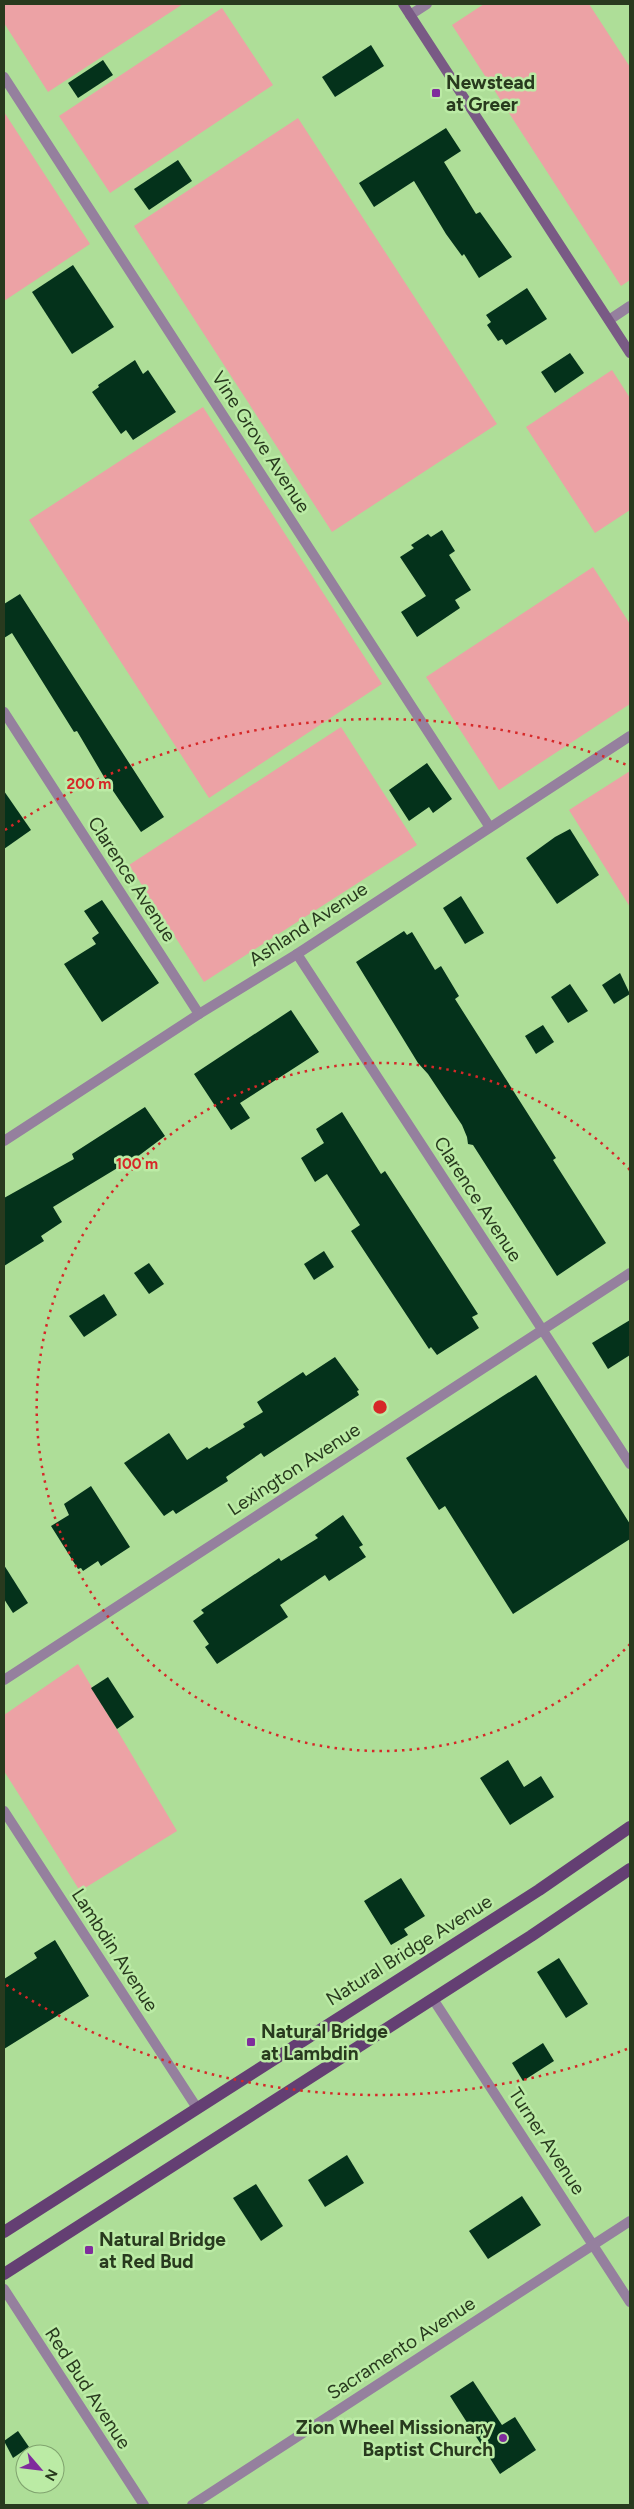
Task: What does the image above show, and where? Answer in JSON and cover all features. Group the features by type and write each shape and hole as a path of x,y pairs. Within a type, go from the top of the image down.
{"main road":[{"name":"Natural Bridge Avenue","path":"4,2232 538,1890 630,1827"},
{"path":"4,2274 630,1869"}],"street":[{"path":"403,4 630,353"},
{"path":"410,15 427,4"},
{"name":"Vine Grove Avenue","path":"4,77 489,826"},
{"path":"609,320 630,306"},
{"name":"Clarence Avenue","path":"4,712 199,1014"},
{"name":"Ashland Avenue","path":"5,1138 297,954 489,826 630,736"},
{"name":"Clarence Avenue","path":"297,954 630,1464"},
{"name":"Lexington Avenue","path":"4,1680 630,1273"},
{"name":"Lambdin Avenue","path":"4,1811 197,2108"},
{"name":"Turner Avenue","path":"433,1998 630,2302"},
{"name":"Sacramento Avenue","path":"192,2505 630,2221"},
{"name":"Red Bud Avenue","path":"4,2289 144,2505"}],"shaded area":[{"path":"4,4 183,4 48,92 4,23"},
{"path":"484,4 589,4 630,67 630,280 621,286 452,25"},
{"path":"222,8 273,85 110,193 59,116"},
{"path":"4,112 90,244 4,301"},
{"path":"298,118 497,424 332,532 134,226"},
{"path":"612,370 630,398 630,510 595,533 526,427"},
{"path":"203,407 382,684 209,798 29,520"},
{"path":"593,567 630,624 630,704 499,790 426,677"},
{"path":"341,727 417,845 204,982 129,865"},
{"path":"630,771 630,907 569,810"},
{"path":"78,1664 177,1831 80,1891 4,1771 4,1715"}],"building":[{"path":"371,45 384,66 335,97 322,77"},
{"path":"103,60 113,75 78,98 68,83"},
{"path":"446,128 461,151 444,162 476,214 480,212 512,257 479,278 464,254 462,256 446,234 414,181 374,207 359,183"},
{"path":"178,160 192,181 149,210 134,189"},
{"path":"73,265 114,327 72,354 32,292"},
{"path":"527,288 547,319 506,345 502,339 498,341 487,325 491,322 486,315"},
{"path":"570,353 584,373 555,393 541,372"},
{"path":"135,360 143,374 148,370 176,412 133,440 126,430 121,434 92,392 99,387 98,385"},
{"path":"442,530 455,551 449,555 471,590 455,600 460,608 417,637 401,612 426,596 400,557 414,548 411,545 428,534 431,537"},
{"path":"20,594 164,817 141,832 107,782 77,731 74,732 12,633 4,638 4,604"},
{"path":"427,763 452,799 433,813 429,807 409,821 389,790"},
{"path":"4,791 31,830 4,849"},
{"path":"570,829 599,875 557,904 526,858 555,837"},
{"path":"461,896 484,933 465,944 443,908"},
{"path":"102,900 159,983 102,1022 64,964 96,944 92,938 99,933 84,911"},
{"path":"404,931 407,935 412,932 435,970 441,966 459,996 455,999 556,1158 553,1160 606,1243 557,1276 473,1145 468,1144 462,1125 428,1074 418,1063 356,962"},
{"path":"620,973 630,994 614,1004 602,985"},
{"path":"570,984 588,1011 568,1023 551,997"},
{"path":"291,1010 319,1052 240,1103 250,1118 231,1130 194,1074"},
{"path":"543,1025 554,1042 536,1054 525,1036"},
{"path":"145,1107 165,1136 125,1166 124,1164 53,1207 62,1222 41,1236 44,1241 4,1266 4,1198 74,1159 72,1154"},
{"path":"342,1112 381,1174 385,1171 478,1314 472,1317 479,1328 437,1355 431,1347 429,1349 351,1231 360,1225 327,1174 315,1182 301,1158 324,1143 316,1129"},
{"path":"324,1251 334,1267 314,1280 304,1264"},
{"path":"149,1263 164,1284 149,1294 134,1273"},
{"path":"104,1294 117,1315 84,1337 69,1316"},
{"path":"630,1320 630,1355 608,1369 592,1343"},
{"path":"335,1357 359,1390 357,1391 359,1395 264,1457 261,1453 226,1477 228,1481 176,1514 173,1510 164,1516 124,1463 169,1433 187,1460 207,1447 209,1449 245,1427 243,1424 263,1412 257,1402 303,1372 306,1376"},
{"path":"536,1375 630,1524 630,1539 513,1614 445,1506 439,1510 406,1458"},
{"path":"91,1486 130,1547 101,1566 98,1561 83,1571 81,1568 78,1569 51,1526 69,1515 64,1504"},
{"path":"343,1515 363,1545 359,1547 366,1557 329,1581 325,1575 280,1605 288,1617 217,1664 205,1647 209,1644 193,1621 204,1613 201,1610 279,1558 281,1561 318,1538 315,1535"},
{"path":"4,1565 28,1603 13,1613 4,1599"},
{"path":"108,1677 134,1717 117,1729 91,1688"},
{"path":"508,1760 524,1787 541,1776 554,1797 510,1825 480,1778"},
{"path":"401,1878 425,1916 404,1929 408,1935 391,1945 364,1901"},
{"path":"55,1940 89,1996 4,2049 4,1979 37,1958 34,1953"},
{"path":"559,1958 588,2004 566,2018 537,1972"},
{"path":"543,2043 554,2061 523,2081 512,2063"},
{"path":"347,2155 364,2183 325,2207 308,2180"},
{"path":"256,2184 283,2226 261,2241 233,2198"},
{"path":"522,2196 541,2225 488,2259 469,2231"},
{"name":"Zion Wheel Missionary Baptist Church","path":"473,2381 502,2425 515,2417 536,2450 500,2474 450,2396"},
{"path":"18,2431 27,2444 15,2444 15,2457 13,2458 4,2441"}],"place":[{"name":"Newstead at Greer","path":"436,93"},
{"name":"Natural Bridge at Lambdin","path":"251,2042"},
{"name":"Natural Bridge at Red Bud","path":"89,2250"},
{"name":"Zion Wheel Missionary Baptist Church","path":"503,2438"}]}
